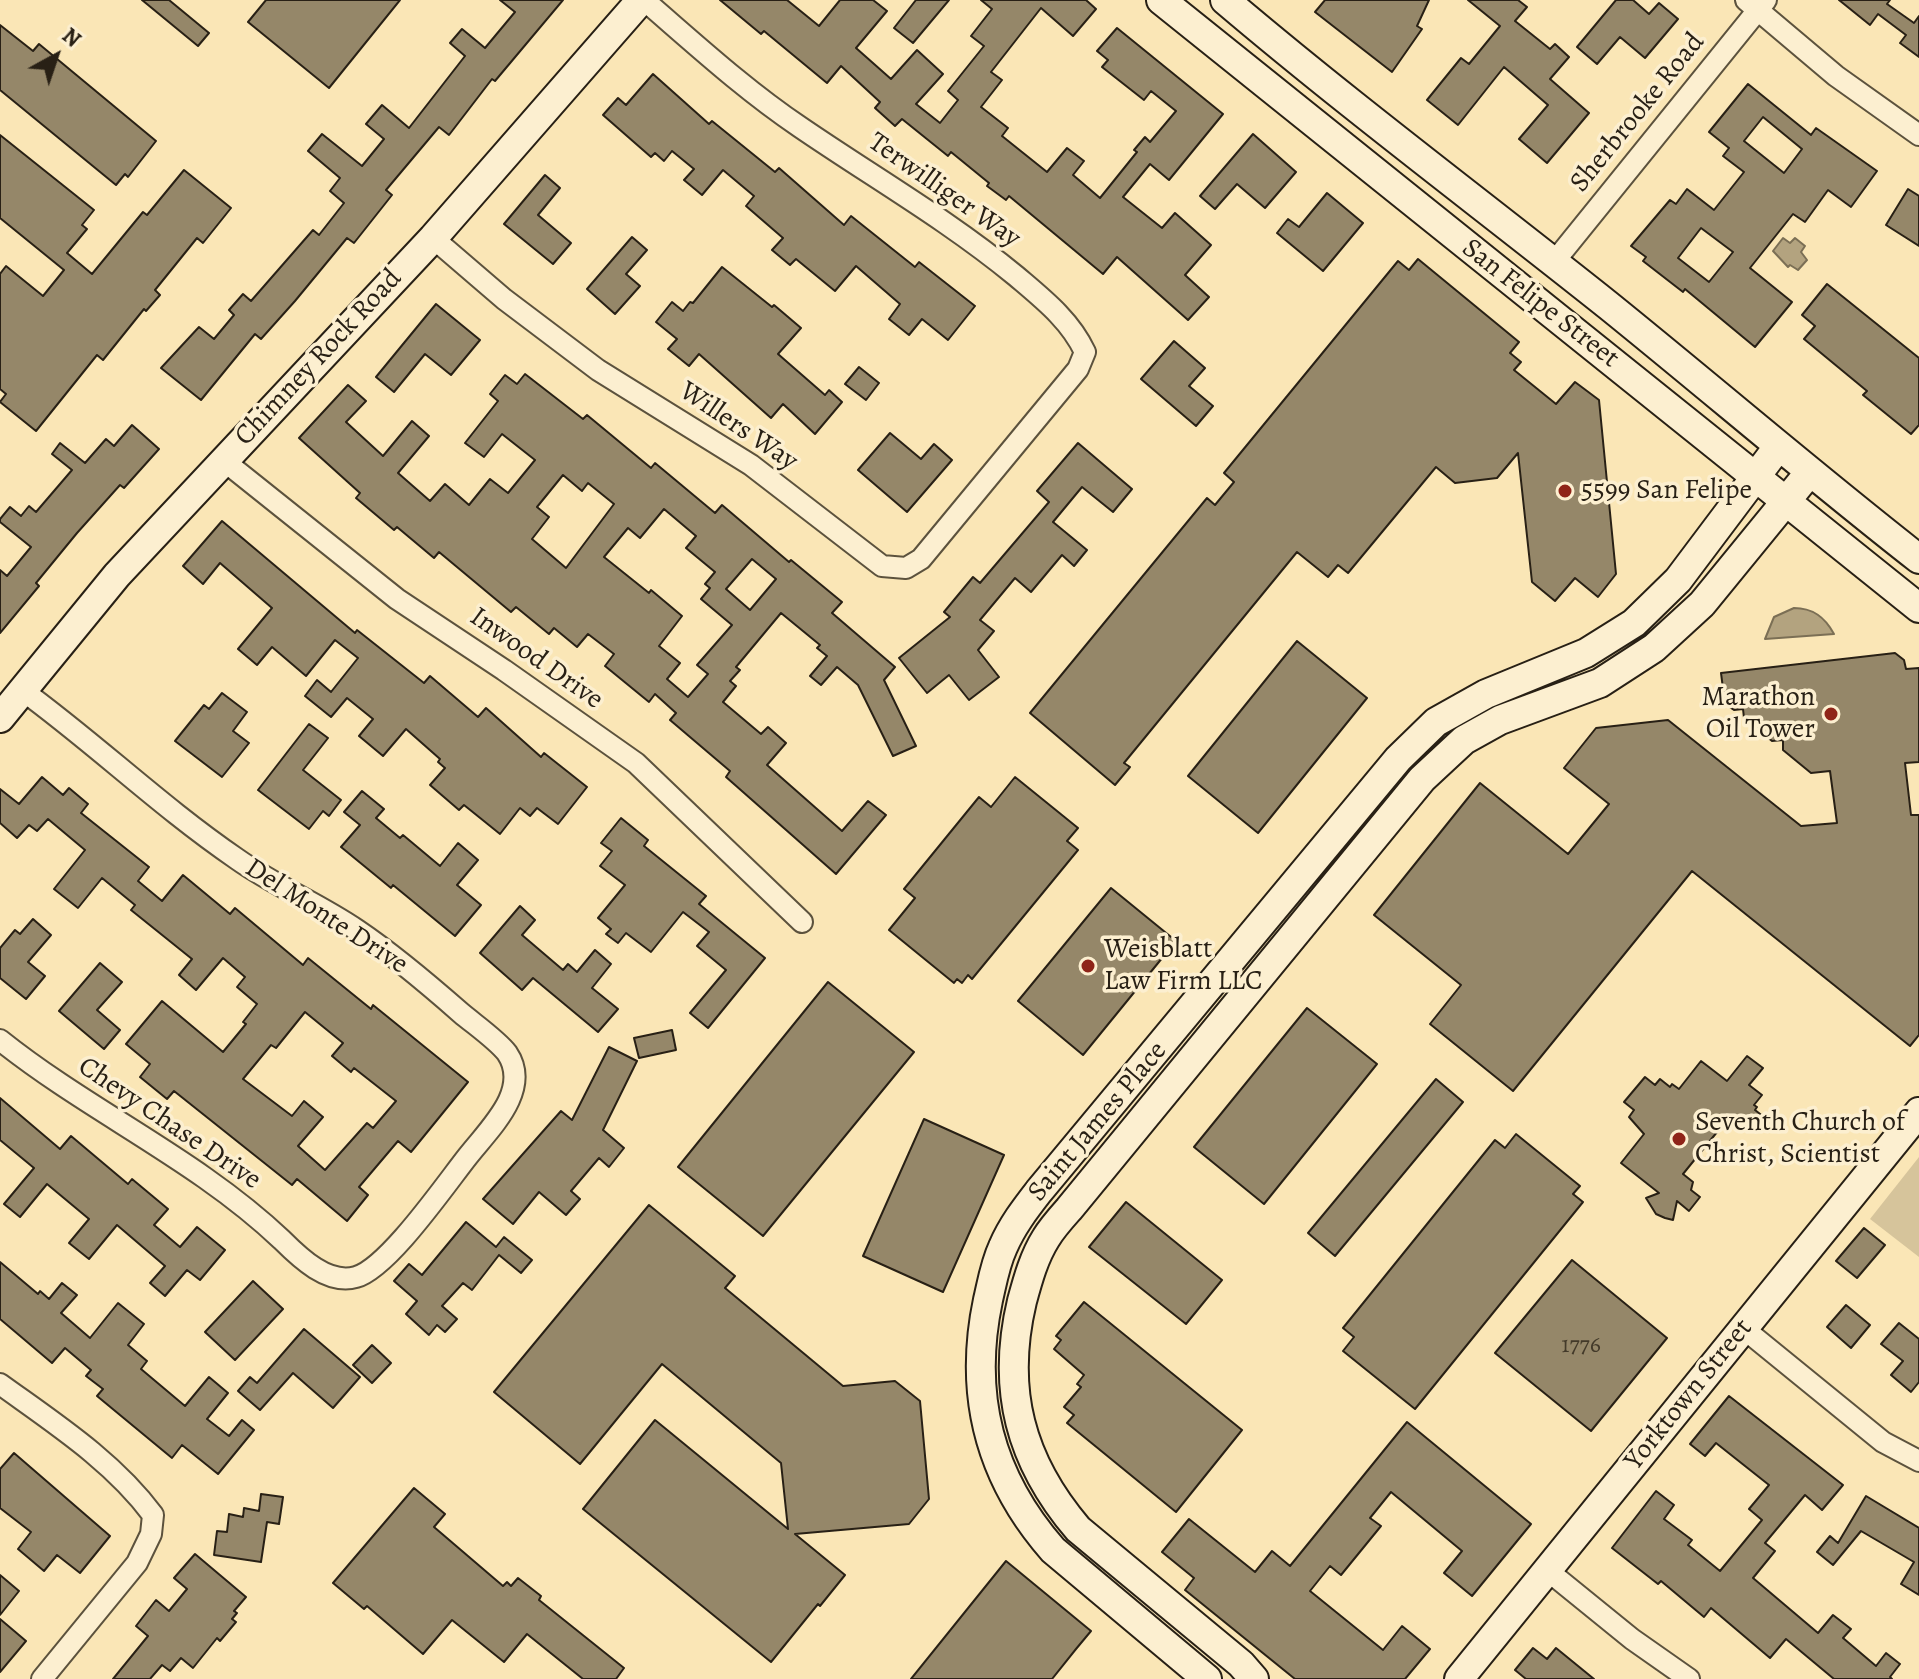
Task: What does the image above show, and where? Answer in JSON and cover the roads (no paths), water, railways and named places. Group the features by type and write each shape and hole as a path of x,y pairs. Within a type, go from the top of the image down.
{"street":[{"name":"Chimney Rock Road","path":"0,718 117,575 433,238 642,0"},
{"name":"Terwilliger Way","path":"642,0 799,127 924,206 982,248 1047,302 1075,332 1085,352 1078,369 999,467"},
{"name":"San Felipe Street","path":"1161,0 1919,608"},
{"name":"San Felipe Street","path":"1222,0 1554,262 1809,473 1919,559"},
{"path":"1196,28 1222,0"},
{"path":"1756,4 1836,76 1919,135"},
{"name":"Sherbrooke Road","path":"1554,262 1756,4"},
{"path":"1415,206 1440,174"},
{"name":"Willers Way","path":"433,238 504,299 598,370 751,465 882,566 906,568 921,559 999,467"},
{"name":"Saint James Place","path":"1116,1603 1053,1550 1032,1526 995,1458 983,1409 979,1348 1002,1248 1017,1219 1398,759 1436,722 1486,694 1586,653 1634,623 1678,580 1778,447"},
{"name":"Inwood Drive","path":"223,460 397,599 636,763 802,922"},
{"name":"Saint James Place","path":"1136,1578 1078,1529 1056,1503 1038,1473 1022,1433 1012,1368 1017,1324 1029,1272 1045,1239 1422,779 1464,740 1500,720 1600,683 1654,648 1702,604 1809,473"},
{"name":"Del Monte Drive","path":"22,690 78,732 181,819 240,862 356,930 417,975 507,1053 515,1075 511,1100 447,1182"},
{"path":"1486,694 1500,720"},
{"path":"1248,941 1277,954"},
{"name":"Chevy Chase Drive","path":"0,1040 40,1072 215,1184 263,1222 294,1253 326,1275 354,1278 376,1268 447,1182"},
{"name":"Yorktown Street","path":"1459,1679 1919,1112"},
{"path":"984,1322 1017,1324"},
{"path":"1743,1328 1883,1442 1919,1461"},
{"path":"0,1384 56,1424 131,1486 153,1515 151,1534 137,1563 42,1679"},
{"path":"1547,1570 1632,1639 1689,1679"},
{"path":"1207,1679 1116,1603 1136,1578 1241,1664 1254,1679"}],"place":[{"name":"5599 San Felipe","path":"1565,491"},
{"name":"Marathon Oil Tower","path":"1831,714"},
{"name":"Weisblatt Law Firm LLC","path":"1088,966"},
{"name":"Seventh Church of Christ, Scientist","path":"1679,1139"}]}
